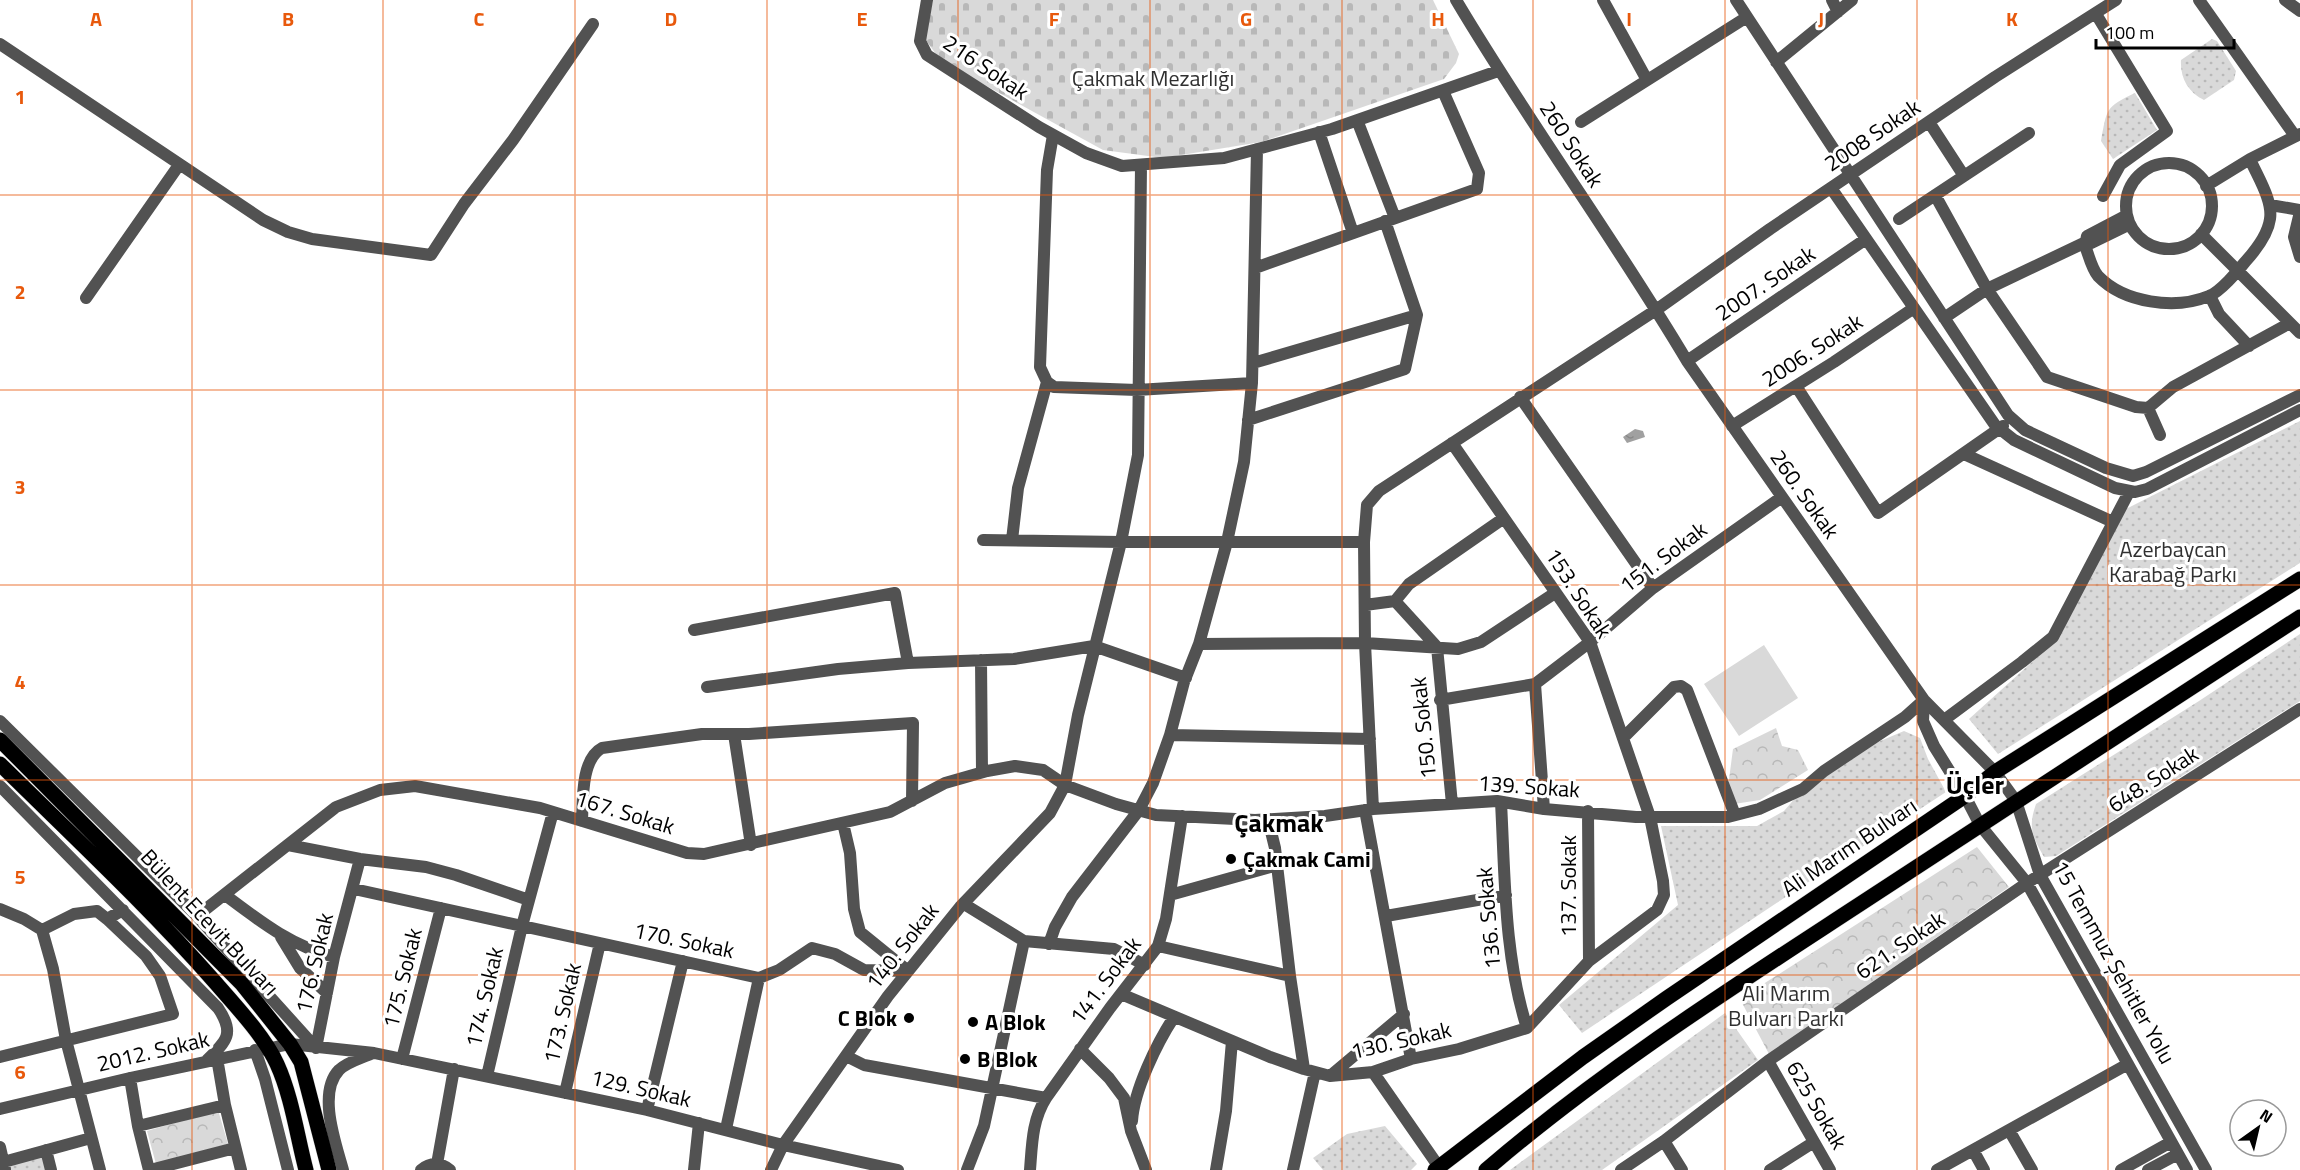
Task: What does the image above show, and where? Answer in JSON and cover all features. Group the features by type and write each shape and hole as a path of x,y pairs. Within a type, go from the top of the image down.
{"main road":[{"name":"Ali Marım Bulvarı","path":"1440,1169 1583,1057 1965,796 1995,772 2300,579"},
{"path":"1486,1170 1496,1165 1533,1131 1694,1016 2016,801 2300,617"},
{"name":"Bülent Ecevit Bulvarı","path":"0,740 227,969 290,1044 301,1062 324,1119 329,1170"},
{"name":"Bülent Ecevit Bulvarı","path":"0,764 181,943 231,1001 262,1049 278,1065 306,1170"}],"street":[{"name":"216 Sokak","path":"927,0 920,41 927,55 1053,135 1086,153 1122,166 1224,158 1357,120 1498,71"},
{"name":"260 Sokak","path":"1456,0 1498,71 1656,310"},
{"path":"1603,0 1647,80"},
{"path":"1736,0 2011,420 2025,430 2106,468 2133,476 2146,472 2300,395"},
{"path":"1832,0 1838,12"},
{"path":"1776,62 1852,0"},
{"name":"2008 Sokak","path":"1411,1059 1369,809 1370,739 1365,643 1364,542 1367,504 1379,491 1656,310 1995,77 2116,0"},
{"path":"2199,0 2298,135 2250,159 2206,186"},
{"path":"2285,0 2300,11"},
{"path":"2096,14 2167,131 2120,165 2103,196"},
{"path":"1581,122 1747,17"},
{"path":"0,44 263,220 288,232 312,239 431,255 464,204 513,140 593,24"},
{"path":"1255,268 1477,189 1479,173 1443,91"},
{"path":"1248,420 1406,369 1417,315 1390,219 1357,120"},
{"path":"1929,122 1964,176"},
{"path":"1319,132 1353,233"},
{"path":"1899,219 2030,133"},
{"path":"1053,135 1047,170 1040,367 1047,382 1054,387 1137,390 1252,383"},
{"path":"1049,944 1055,927 1072,897 1139,810 1154,783 1186,678 1199,644 1227,542 1244,462 1252,383 1257,149"},
{"path":"2085,242 2097,275 2119,292 2136,300 2173,304 2210,296 2238,272 2265,233 2270,220 2270,206 2250,159"},
{"path":"2166,163 2184,167 2199,177 2206,186 2211,206 2210,216 2201,234 2192,242 2181,247 2169,249 2146,243 2137,235 2128,219 2126,201 2129,190 2135,179 2144,171 2155,166 2166,163"},
{"path":"86,298 179,165"},
{"name":"140. Sokak","path":"771,1170 783,1145 908,971 960,907 1050,813 1065,785 1078,715 1121,542 1138,456 1141,165"},
{"path":"1831,188 1999,429 2014,440 2115,488 2129,492 2147,489 2300,410"},
{"path":"1935,195 1987,289 2048,377 2136,407 2148,408 2173,387 2290,323"},
{"path":"2270,206 2300,211 2294,237 2300,257"},
{"path":"1944,318 1987,289 2085,242 2091,243 2128,219"},
{"path":"2201,234 2300,333"},
{"name":"2007. Sokak","path":"1686,361 1866,239"},
{"path":"2210,296 2219,314 2248,346"},
{"name":"2006. Sokak","path":"1732,426 1914,308"},
{"name":"260. Sokak","path":"1656,310 1686,361 1924,700 1944,720"},
{"path":"1253,363 1417,315"},
{"path":"1012,540 1018,488 1047,382"},
{"path":"1796,386 1878,513 2011,420"},
{"path":"1520,397 1653,588"},
{"path":"2148,408 2160,435"},
{"name":"153. Sokak","path":"1452,443 1590,642 1650,817 1663,881 1664,894 1658,910 1589,961"},
{"path":"1964,454 2113,522"},
{"path":"1944,720 2053,637 2129,492"},
{"name":"151. Sokak","path":"1440,700 1535,684 1590,642 1653,588 1782,497"},
{"path":"1365,605 1395,601 1408,584 1504,518"},
{"path":"983,540 1364,542"},
{"path":"694,630 895,593 908,663"},
{"path":"1199,644 1365,643 1458,649 1481,642 1555,593"},
{"path":"1395,601 1437,647"},
{"path":"707,687 838,669 908,663 1014,659 1094,646 1186,678"},
{"name":"150. Sokak","path":"1437,647 1440,700 1452,804"},
{"path":"981,660 982,772"},
{"path":"1535,684 1544,809"},
{"path":"1624,737 1674,687 1681,686 1687,690 1735,815"},
{"name":"15 Temmuz Şehitler Yolu","path":"1924,700 1923,721 1934,746 1980,825 2028,883 2187,1170"},
{"name":"139. Sokak","path":"1065,785 1156,815 1268,819 1325,816 1369,809 1501,802 1544,809 1650,817 1735,815 1759,809 1803,789 1824,771 1905,717 1924,700"},
{"name":"648. Sokak","path":"2028,883 2300,709"},
{"name":"15 Temmuz Şehitler Yolu","path":"1944,720 1995,772 2016,801 2040,875 2206,1170"},
{"path":"0,721 197,916 316,1048"},
{"path":"582,821 584,784 596,751 602,748 702,734 913,723 912,801"},
{"path":"735,734 751,845"},
{"path":"1170,735 1370,739"},
{"name":"167. Sokak","path":"197,916 336,807 380,789 415,786 540,808 687,853 704,854 890,812 945,783 982,772 1015,766 1043,770 1065,785"},
{"path":"0,786 123,910 227,1020 226,1039 212,1059 241,1170"},
{"name":"136. Sokak","path":"1501,802 1510,954 1521,1010 1527,1028"},
{"name":"137. Sokak","path":"1588,811 1589,961"},
{"name":"174. Sokak","path":"487,1077 522,926 553,812"},
{"name":"141. Sokak","path":"1030,1170 1034,1130 1040,1108 1080,1049 1158,946 1167,919 1182,816"},
{"path":"1268,819 1277,865 1290,976 1310,1070 1293,1170"},
{"path":"843,823 850,853 854,909 861,932 908,971"},
{"path":"288,845 360,859 426,867 456,874 529,900"},
{"name":"176. Sokak","path":"316,1048 334,957 354,889 360,859"},
{"path":"1170,895 1277,865"},
{"name":"621. Sokak","path":"1621,1170 1664,1141 1768,1061 2028,883"},
{"name":"170. Sokak","path":"354,889 759,978 779,970 812,948 836,954 864,970 908,971"},
{"path":"225,895 280,936 312,951 334,957"},
{"path":"1386,916 1506,895"},
{"path":"964,904 1024,941 1114,949 1145,965"},
{"name":"175. Sokak","path":"402,1059 441,908"},
{"path":"0,909 42,930 53,969 66,1040 100,1170"},
{"path":"107,919 123,910"},
{"path":"0,1057 173,1014 160,976 146,956 97,911 81,912 65,917 42,930"},
{"path":"280,936 300,968 327,993"},
{"path":"967,1170 984,1126 1024,941"},
{"name":"173. Sokak","path":"565,1093 600,943"},
{"path":"1158,946 1290,976"},
{"path":"647,1110 683,961"},
{"path":"1527,1028 1589,961"},
{"path":"726,1129 759,978"},
{"name":"130. Sokak","path":"1121,994 1232,1041 1330,1076 1373,1072 1411,1059 1459,1049 1527,1028"},
{"path":"1330,1076 1404,1014"},
{"path":"1131,1131 1134,1102 1161,1037 1174,1017"},
{"path":"1216,1170 1227,1110 1232,1041"},
{"name":"2012. Sokak","path":"0,1109 212,1059 290,1044 374,1053"},
{"path":"262,1049 265,1079 288,1170"},
{"path":"1080,1049 1109,1077 1124,1098 1131,1131 1146,1170"},
{"path":"343,1170 324,1119 330,1090 338,1071 345,1065 374,1053"},
{"name":"129. Sokak","path":"374,1053 647,1110 783,1145 898,1170"},
{"path":"846,1056 864,1065 1046,1098"},
{"name":"625 Sokak","path":"1768,1061 1830,1170"},
{"path":"1937,1170 2128,1064"},
{"path":"437,1164 454,1070"},
{"path":"1373,1072 1440,1169"},
{"path":"130,1078 138,1126 150,1170 235,1148"},
{"path":"138,1126 225,1105"},
{"path":"694,1170 699,1123"},
{"path":"2009,1130 2032,1170"},
{"path":"0,1147 3,1165 46,1149 91,1138"},
{"path":"1664,1141 1682,1170"},
{"path":"1770,1170 1814,1142"},
{"path":"2121,1170 2171,1142"},
{"path":"46,1149 51,1170"},
{"path":"1973,1150 1984,1170"},
{"path":"2148,1170 2178,1154"},
{"path":"421,1170 429,1165 437,1164 450,1170"}],"green space":[{"name":"Çakmak Mezarlığı","path":"933,0 1433,0 1459,54 1456,63 1444,79 1261,142 1163,158 1103,150 941,61 925,39"},
{"path":"2212,39 2217,41 2236,71 2234,80 2204,100 2186,84 2181,60"},
{"path":"2135,93 2157,130 2113,159 2101,141 2106,115 2118,102"},
{"name":"Azerbaycan Karabağ Parkı","path":"2300,421 2300,563 1998,754 1969,719 2052,644 2122,511"},
{"path":"2300,634 2300,701 2056,856 2044,857 2032,825 2036,804"},
{"path":"1764,645 1798,698 1739,736 1704,684"},
{"path":"1776,728 1782,746 1798,750 1808,770 1760,800 1734,804 1728,787 1733,749"},
{"path":"1904,731 1920,738 1928,759 1946,792 1582,1033 1559,1005 1678,905 1661,826 1757,826 1784,811 1803,789 1878,742"},
{"name":"Ali Marım Bulvarı Parkı","path":"1977,847 2009,887 1769,1054 1740,999"},
{"name":"Ali Marım Bulvarı Parkı","path":"1725,1013 1758,1060 1602,1170 1510,1170"},
{"path":"218,1110 228,1144 156,1164 147,1131"},
{"path":"1385,1126 1417,1164 1411,1170 1323,1170 1313,1158 1347,1134"},
{"path":"42,1156 46,1170 11,1170 9,1166"}],"water":[{"path":"1635,429 1643,431 1645,437 1627,443 1623,437"}],"place":[{"name":"Çakmak Cami","path":"1231,859"},
{"name":"C Blok","path":"909,1018"},
{"name":"A Blok","path":"973,1022"},
{"name":"B Blok","path":"965,1059"}],"district":[{"name":"Üçler","path":"1975,785"},
{"name":"Çakmak","path":"1279,823"}]}
